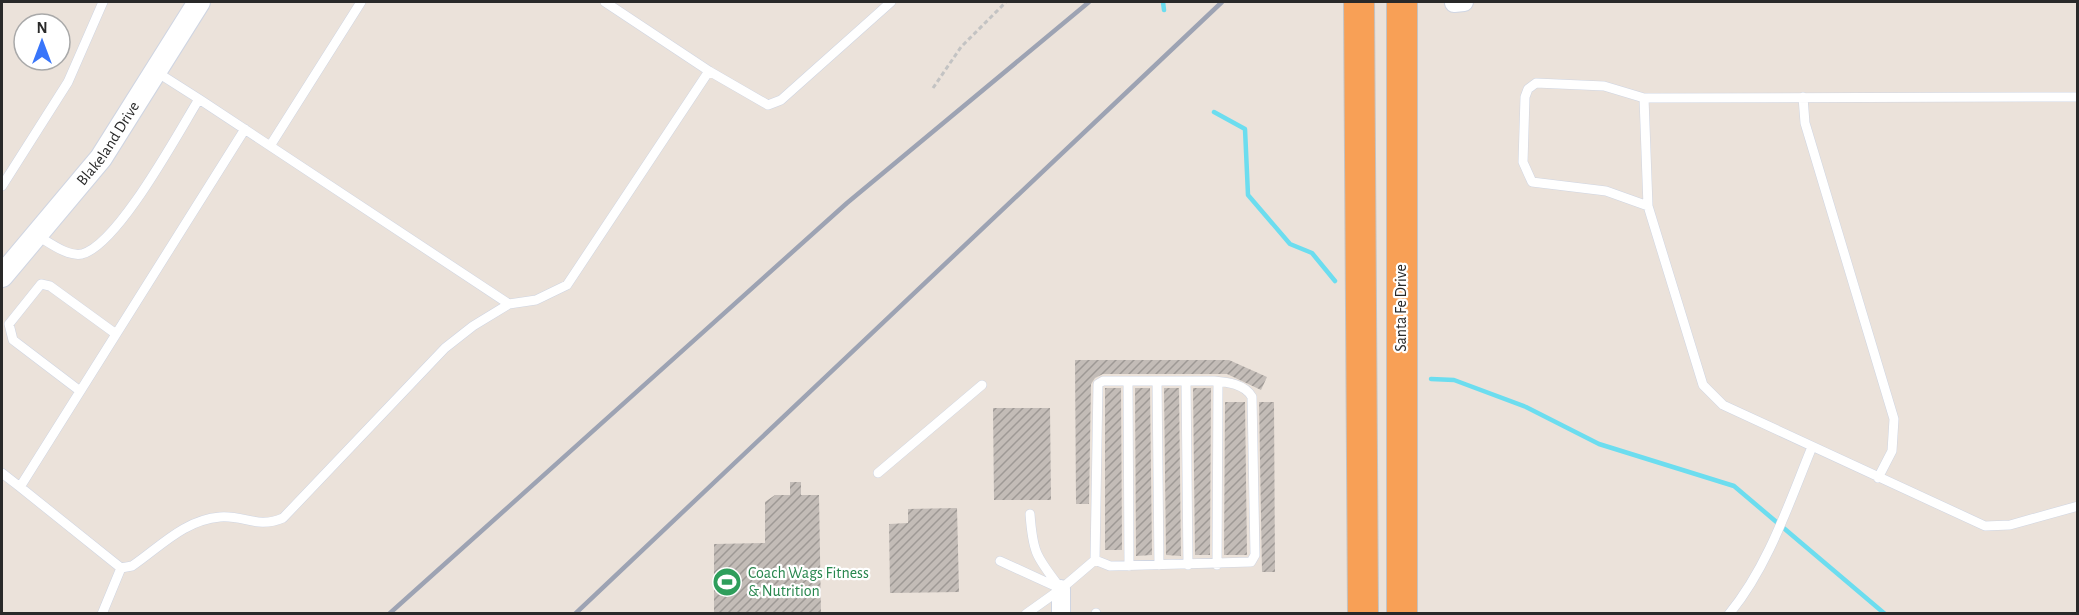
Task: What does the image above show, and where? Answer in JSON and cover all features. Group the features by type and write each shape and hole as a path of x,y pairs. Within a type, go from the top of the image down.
{"highway":[{"path":"1359,2 1363,614"},
{"name":"Santa Fe Drive","path":"1402,2 1402,614"}],"street":[{"name":"Blakeland Drive","path":"2,276 100,158 199,2"},
{"path":"1061,589 1061,614"}],"lane":[{"path":"2,186 68,82 103,2"},
{"path":"270,146 361,2"},
{"path":"605,2 709,71 768,105 781,100 891,2"},
{"path":"155,71 508,304"},
{"path":"122,568 132,566 183,528 201,520 234,517 270,524 283,518 445,348 473,326 508,304 536,300 567,285 709,71"},
{"path":"1648,206 1606,191 1532,182 1523,162 1525,97 1528,89 1536,83 1604,86 1644,99 2078,97"},
{"path":"1803,97 1805,123 1894,419 1892,451 1878,478"},
{"path":"36,235 69,254 80,254 96,248 118,225 199,99"},
{"path":"1644,99 1648,206 1703,385 1723,405 1985,526 2010,525 2078,506"},
{"path":"20,486 245,129"},
{"path":"80,391 13,340 9,324 41,284 50,286 116,334"},
{"path":"1026,614 1061,589 1095,560 1097,388 1103,381 1218,382 1246,389 1252,397 1255,555 1251,562 1217,565 1110,566 1095,560"},
{"path":"1128,381 1129,566"},
{"path":"1157,381 1159,565"},
{"path":"1186,381 1188,565"},
{"path":"1217,565 1218,382"},
{"path":"878,473 982,385"},
{"path":"1733,612 1767,549 1812,447"},
{"path":"2,473 122,568"},
{"path":"1030,514 1032,546 1061,589"},
{"path":"1000,561 1061,589"},
{"path":"102,614 122,568"}],"path":[{"path":"933,88 961,47 1006,2"}],"building":[{"path":"1075,360 1229,360 1267,377 1261,390 1227,374 1103,374 1095,378 1091,384 1089,504 1076,504"},
{"path":"1105,388 1121,388 1122,550 1105,550"},
{"path":"1135,388 1150,388 1152,555 1136,556"},
{"path":"1164,388 1179,388 1181,556 1166,555"},
{"path":"1193,388 1211,388 1210,555 1195,555"},
{"path":"1225,402 1245,402 1247,555 1224,555"},
{"path":"1259,402 1274,402 1275,572 1262,572"},
{"path":"993,408 1050,408 1051,500 994,500"},
{"path":"790,482 801,482 801,495 819,495 821,614 714,614 714,544 765,543 765,502 775,495 790,495"},
{"path":"957,508 959,592 890,593 889,524 908,523 908,509"}],"waterway":[{"path":"1163,2 1164,10"},
{"path":"1214,112 1245,129 1248,195 1290,244 1312,253 1335,281"},
{"path":"1431,379 1454,380 1526,407 1599,444 1734,486 1885,614"}],"railway":[{"path":"389,614 847,203 1089,2"},
{"path":"575,614 1222,2"}],"place":[{"name":"Coach Wags Fitness & Nutrition","path":"727,582"}]}
